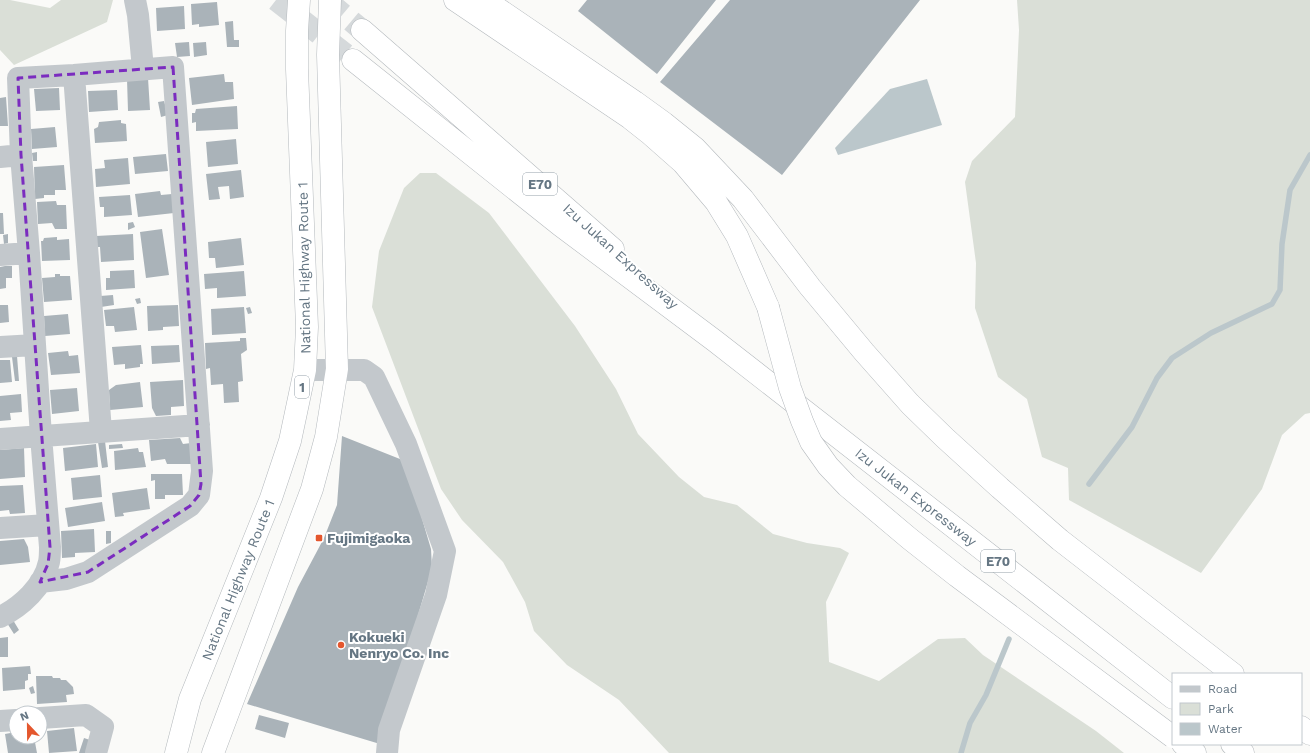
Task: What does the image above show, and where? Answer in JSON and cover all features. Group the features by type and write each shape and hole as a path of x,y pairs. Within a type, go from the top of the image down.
{"highway":[{"name":"National Highway Route 1","path":"176,753 190,698 271,498 290,441 305,370 307,328 297,69 299,0"},
{"name":"National Highway Route 1","path":"213,753 312,489 326,436 336,369 328,55 330,0"},
{"path":"455,0 630,118 683,163 716,202 737,236 768,307 790,388 811,442 833,471 847,486 957,576 1172,736"},
{"path":"485,0 636,102 701,154 743,199 810,287 910,404 1000,488 1060,540 1232,673"},
{"name":"Izu Jukan Expressway","path":"362,30 572,212 715,341"},
{"name":"Izu Jukan Expressway","path":"353,60 560,225 715,341 1172,697"},
{"path":"1302,728 1310,734"},
{"path":"1183,745 1195,753"},
{"path":"1233,745 1243,753"}],"street":[{"path":"135,0 138,15 143,69"},
{"path":"0,617 13,611 28,597 40,582 48,564 50,547 34,345 29,253 10,156 18,78 173,67 202,471 199,495 190,506 88,572 66,579 40,582"},
{"path":"74,75 101,431"},
{"path":"0,255 29,253"},
{"path":"0,347 34,345"},
{"path":"305,370 364,370 374,377 406,444 445,550 436,595 389,730 387,753"},
{"path":"0,439 199,425"},
{"path":"0,528 48,525"},
{"path":"48,717 86,715 103,727 96,753"}],"highlighted area":[{"path":"173,67 201,484 199,495 190,506 88,572 40,582 48,564 50,547 21,155 18,78"}],"green space":[{"path":"0,0 10,0 50,8 61,0 113,0 107,22 14,65 0,50"},
{"path":"1017,0 1310,0 1310,413 1305,414 1282,435 1262,489 1201,573 1069,500 1068,468 1042,457 1027,399 998,377 975,308 976,263 965,182 972,161 1015,117 1019,30"},
{"path":"420,173 436,173 489,213 575,326 616,389 638,434 679,477 704,497 737,505 773,534 807,543 840,548 849,553 826,602 829,662 879,681 938,639 965,638 983,655 1096,731 1124,753 669,753 619,700 567,665 534,631 525,602 503,562 462,520 441,489 372,307 379,251 404,188"}],"water":[{"path":"927,79 942,125 838,155 835,148 890,89"}],"building":[{"path":"587,0 716,0 657,74 578,11"},
{"path":"730,0 920,0 782,175 660,82"},
{"path":"217,2 219,25 199,27 199,24 192,25 191,4"},
{"path":"184,6 185,29 157,31 156,8"},
{"path":"233,21 234,40 239,40 239,47 227,47 225,22"},
{"path":"189,42 190,56 177,57 175,43"},
{"path":"206,42 207,55 194,57 193,43"},
{"path":"224,74 225,82 233,82 234,99 192,105 189,78"},
{"path":"148,78 150,110 128,111 127,79"},
{"path":"59,88 60,110 36,111 34,89"},
{"path":"117,90 118,110 89,112 88,91"},
{"path":"6,97 8,126 0,126 0,98"},
{"path":"164,101 168,115 161,117 158,102"},
{"path":"237,106 238,129 196,131 196,122 192,123 192,113 195,113 196,109"},
{"path":"121,120 121,123 126,124 127,141 95,143 94,129 98,127 99,122"},
{"path":"55,127 57,147 32,149 31,129"},
{"path":"236,139 238,164 208,167 206,142"},
{"path":"37,152 37,161 33,161 32,153"},
{"path":"166,154 168,171 135,174 133,157"},
{"path":"128,158 130,184 96,187 95,169 105,168 104,160"},
{"path":"64,165 66,190 55,190 55,195 44,195 44,198 35,199 34,167"},
{"path":"241,170 244,197 230,199 229,186 218,187 220,199 209,200 206,174"},
{"path":"160,191 161,195 172,194 174,213 138,217 135,194"},
{"path":"130,195 132,215 104,217 104,207 100,207 99,197"},
{"path":"56,201 57,205 66,205 67,229 55,229 52,223 38,224 37,202"},
{"path":"0,213 3,213 4,234 0,234"},
{"path":"133,222 135,227 128,230 128,223"},
{"path":"162,229 169,275 146,278 140,232"},
{"path":"8,234 8,243 4,244 3,235"},
{"path":"133,234 134,260 101,262 100,247 97,247 96,236"},
{"path":"57,237 57,240 69,239 70,260 42,261 41,241 43,241 44,238"},
{"path":"241,238 244,265 216,268 215,258 209,258 208,242"},
{"path":"12,266 12,278 6,278 6,288 0,289 0,267"},
{"path":"134,270 135,288 106,290 106,278 110,278 110,271"},
{"path":"244,271 246,296 217,298 217,288 205,289 204,274"},
{"path":"55,274 60,274 60,276 70,276 72,300 44,302 42,278 55,277"},
{"path":"113,295 114,305 101,307 100,296"},
{"path":"140,298 141,303 137,304 135,299"},
{"path":"0,305 8,305 9,322 0,323"},
{"path":"178,305 179,326 163,327 163,330 148,331 147,306"},
{"path":"134,307 137,330 115,332 114,326 106,326 104,310"},
{"path":"244,307 246,333 212,335 211,309"},
{"path":"250,307 252,313 248,314 246,308"},
{"path":"68,314 70,334 45,336 44,316"},
{"path":"240,338 246,338 247,350 241,354 243,381 238,382 239,402 224,403 223,384 211,385 210,368 206,369 205,343 240,341"},
{"path":"141,345 143,364 140,364 140,367 125,369 125,364 114,365 112,347"},
{"path":"179,345 180,362 152,364 151,346"},
{"path":"68,351 69,356 78,355 80,373 51,375 48,353"},
{"path":"17,356 19,381 15,381 12,357"},
{"path":"0,360 10,360 12,382 0,383"},
{"path":"183,380 184,406 171,407 171,415 156,416 152,408 150,382"},
{"path":"140,382 143,407 110,410 109,390 116,385"},
{"path":"77,388 79,411 52,414 50,390"},
{"path":"21,394 22,412 10,413 11,420 0,421 0,396"},
{"name":"Kokueki Nenryo Co. Inc","path":"342,436 405,461 431,549 432,568 380,744 247,704 298,587 324,538 337,505"},
{"path":"180,438 183,444 191,443 191,464 167,464 165,459 151,461 149,440"},
{"path":"105,441 108,467 102,468 98,442"},
{"path":"96,444 98,467 65,471 63,448"},
{"path":"122,444 123,448 109,449 109,445"},
{"path":"24,448 25,477 0,479 0,450"},
{"path":"138,448 139,452 143,452 146,467 115,470 114,451"},
{"path":"151,474 182,474 183,495 165,495 165,499 155,499 155,480 151,481"},
{"path":"100,475 102,497 73,500 71,478"},
{"path":"23,485 25,513 10,514 9,510 0,511 0,486"},
{"path":"147,488 150,509 123,513 124,516 115,517 112,493"},
{"path":"102,502 105,521 68,527 65,508"},
{"path":"94,529 95,552 75,553 75,557 62,558 61,531"},
{"path":"106,531 111,531 111,543 106,544"},
{"path":"24,539 28,547 30,562 0,565 0,541"},
{"path":"13,620 19,630 14,634 7,623"},
{"path":"8,637 8,657 0,657 0,638"},
{"path":"30,666 31,674 28,674 28,680 25,681 25,689 3,691 2,668"},
{"path":"36,676 52,676 53,678 66,680 73,687 74,694 66,695 67,702 37,704"},
{"path":"33,686 35,693 31,694 29,688"},
{"path":"259,715 289,723 285,738 255,729"},
{"path":"74,728 77,751 49,753 48,731"},
{"path":"8,733 8,745 36,745 37,753 8,753 5,734"},
{"path":"84,738 90,740 86,753 79,753"}],"waterway":[{"path":"1089,484 1132,427 1157,378 1172,358 1211,333 1272,304 1280,290 1282,244 1290,190 1310,155"},
{"path":"961,753 970,723 986,695 1009,639"}],"tunnel":[{"path":"276,0 353,60"},
{"path":"326,0 362,30"}],"place":[{"name":"Fujimigaoka","path":"319,538"},
{"name":"Kokueki Nenryo Co. Inc","path":"341,645"}]}
